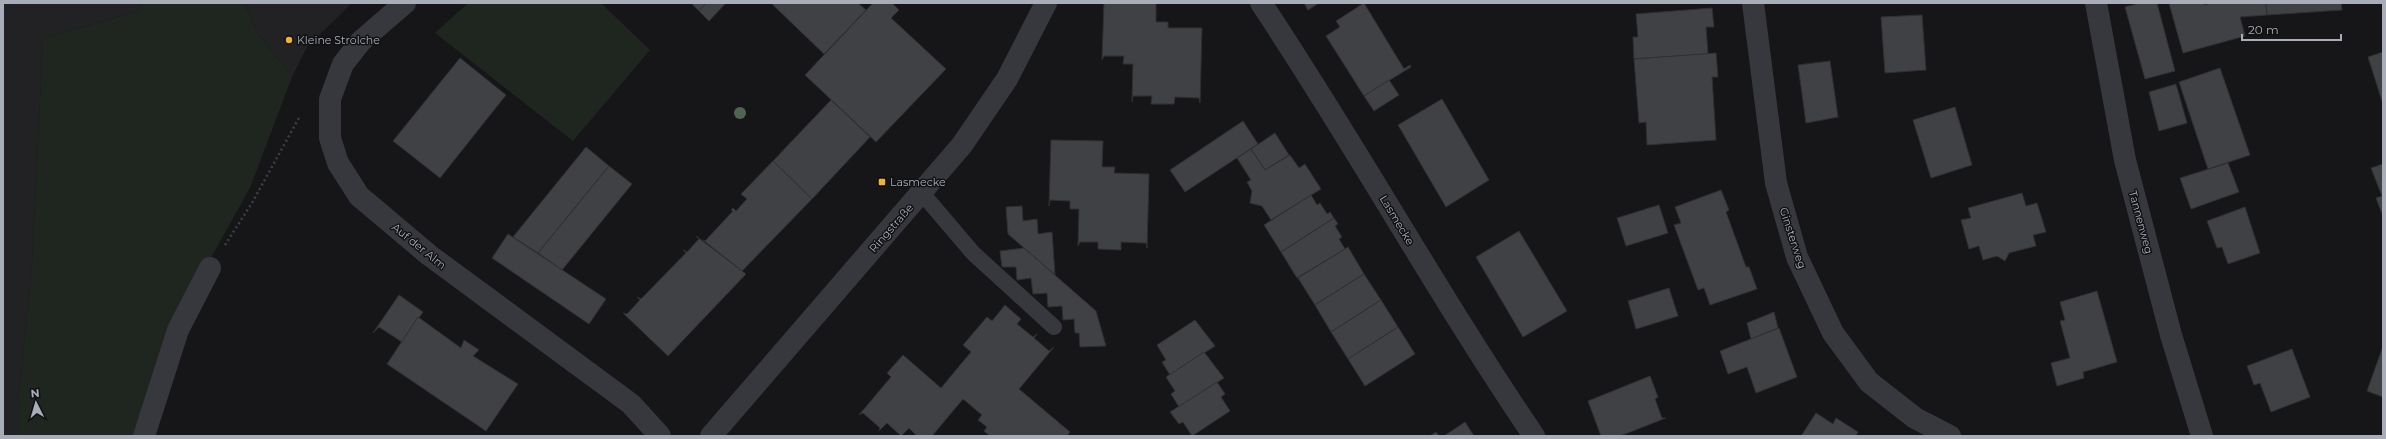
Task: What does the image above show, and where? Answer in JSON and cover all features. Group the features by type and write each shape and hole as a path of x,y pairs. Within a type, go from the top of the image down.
{"street":[{"name":"Auf der Alm","path":"405,3 361,41 343,64 330,99 330,138 338,163 359,196 429,255 631,404 660,436"},
{"name":"Ringstraße","path":"711,436 962,145 1007,79 1046,3"},
{"name":"Lasmecke","path":"1261,3 1350,140 1479,355 1534,436"},
{"name":"Ginsterweg","path":"1753,3 1776,183 1797,257 1833,333 1869,382 1915,418 1950,436"},
{"name":"Tannenweg","path":"2096,3 2125,160 2171,335 2202,436"},
{"path":"144,436 178,330 210,268"}],"lane":[{"path":"921,192 973,253 1054,327"}],"path":[{"path":"210,268 252,203 301,115 330,99"}],"shaded area":[{"path":"3,3 142,3 139,11 43,38 32,267 18,405 18,436 3,436"},
{"path":"142,3 244,3 258,33 292,77 250,188 174,324 137,436 18,436 18,405 32,267 43,38 139,11"},
{"name":"Kleine Strolche","path":"244,3 352,3 307,47 292,77 258,33"},
{"path":"468,3 601,3 650,50 573,141 435,33"}],"building":[{"path":"691,3 706,3 699,11"},
{"path":"706,3 726,3 709,21 699,11"},
{"path":"771,3 858,3 866,10 824,54"},
{"path":"873,3 892,3 899,10 891,18 946,69 876,142 805,75"},
{"path":"1104,3 1156,3 1156,22 1168,22 1168,28 1202,28 1200,103 1199,98 1175,97 1174,104 1151,104 1152,96 1133,96 1132,102 1133,64 1123,64 1124,56 1104,56 1102,60"},
{"path":"1304,3 1319,3 1308,10"},
{"path":"1364,3 1404,69 1410,65 1411,67 1364,96 1326,36 1340,27 1336,21"},
{"path":"2140,3 2157,3 2175,71 2145,79 2125,7"},
{"path":"2169,3 2204,3 2204,5 2211,3 2266,3 2267,15 2240,17 2245,36 2183,53"},
{"path":"2266,3 2341,3 2342,10 2267,15"},
{"path":"1712,8 1714,27 1706,27 1708,54 1634,59 1633,37 1638,37 1636,14"},
{"path":"1922,15 1926,70 1885,73 1881,17"},
{"path":"2383,52 2383,101 2382,101 2368,57"},
{"path":"1716,53 1718,77 1712,77 1716,140 1647,145 1646,122 1639,123 1634,59"},
{"path":"460,58 506,95 440,178 393,141"},
{"path":"1830,61 1838,117 1806,123 1798,65"},
{"path":"2220,68 2250,155 2208,169 2179,82"},
{"path":"1389,80 1399,95 1374,111 1364,96"},
{"path":"2176,84 2187,123 2159,131 2149,92"},
{"path":"1442,99 1489,180 1446,207 1398,125"},
{"path":"831,100 870,137 812,199 773,161"},
{"path":"1955,107 1972,165 1931,178 1913,120"},
{"path":"1243,121 1258,144 1185,192 1170,170"},
{"path":"1275,133 1289,155 1265,170 1251,149"},
{"path":"1051,140 1103,141 1102,167 1115,167 1114,173 1149,174 1147,248 1146,243 1121,242 1121,250 1098,249 1098,242 1080,242 1078,246 1079,209 1070,209 1070,201 1050,200 1049,206"},
{"path":"586,147 609,166 538,253 513,237"},
{"path":"1251,149 1265,170 1290,155 1299,168 1305,164 1321,189 1271,220 1262,206 1250,203 1252,191 1247,182 1251,180 1237,158"},
{"path":"773,161 812,199 742,271 703,240 705,241 733,211 731,210 733,208 736,211 747,199 741,194"},
{"path":"2228,163 2239,192 2191,209 2180,178"},
{"path":"2383,164 2383,216 2376,198 2382,196 2371,168"},
{"path":"609,166 632,184 562,270 538,253"},
{"path":"1721,190 1729,210 1726,212 1746,267 1749,267 1757,289 1710,305 1704,288 1698,290 1674,225 1681,223 1675,207"},
{"path":"2022,193 2026,206 2037,203 2046,232 2033,235 2036,246 2009,253 2005,261 1997,256 1983,260 1979,246 1969,249 1961,220 1971,218 1968,208"},
{"path":"1311,195 1317,205 1320,203 1327,214 1330,212 1334,218 1281,252 1264,225"},
{"path":"1659,205 1668,233 1626,246 1617,218"},
{"path":"1022,206 1023,221 1037,219 1038,234 1052,232 1055,275 1008,234 1006,207"},
{"path":"2245,207 2260,253 2228,264 2222,247 2217,248 2207,221"},
{"path":"1334,218 1338,224 1335,226 1342,237 1339,239 1345,249 1297,278 1281,252"},
{"path":"1519,231 1567,311 1523,337 1476,257"},
{"path":"508,234 606,299 589,324 492,258"},
{"path":"696,236 746,274 668,356 623,313 627,314 640,300 637,297 641,299 686,253 683,250 687,252 699,239"},
{"path":"1348,247 1364,274 1315,305 1298,278"},
{"path":"1024,248 1096,311 1106,346 1080,347 1079,333 1075,333 1074,319 1063,320 1062,306 1048,307 1047,293 1033,294 1031,278 1017,280 1016,267 1002,267 1000,251"},
{"path":"1364,274 1381,300 1331,332 1315,305"},
{"path":"1669,288 1678,316 1636,329 1628,301"},
{"path":"2097,291 2117,362 2083,372 2084,378 2057,386 2051,363 2070,358 2060,321 2065,320 2060,302"},
{"path":"399,295 423,312 402,342 379,327 373,333"},
{"path":"1381,300 1398,327 1348,359 1331,332"},
{"path":"1005,305 1021,319 1017,324 1033,337 1037,334 1034,338 1049,351 1054,347 1019,389 1070,432 1067,436 990,436 984,431 987,427 978,420 982,415 963,399 932,436 917,436 909,428 901,436 887,423 879,431 880,428 863,413 859,415 891,377 887,373 903,355 941,388 971,352 963,345 987,317 992,321"},
{"path":"1774,312 1778,328 1751,339 1747,323"},
{"path":"418,317 461,348 464,340 479,350 473,356 518,384 486,431 387,364"},
{"path":"1195,320 1215,346 1170,375 1162,362 1166,360 1157,345"},
{"path":"1398,327 1415,354 1365,386 1348,359"},
{"path":"1779,328 1797,377 1756,393 1747,367 1728,374 1720,351"},
{"path":"2292,349 2310,397 2271,412 2260,383 2254,385 2247,366"},
{"path":"2383,349 2383,397 2367,391"},
{"path":"1204,352 1224,378 1179,407 1171,394 1175,391 1166,377"},
{"path":"1650,376 1658,397 1655,399 1662,418 1666,418 1620,436 1601,436 1588,401"},
{"path":"1217,382 1225,394 1221,397 1230,411 1192,436 1183,422 1179,424 1170,412"},
{"path":"1816,413 1833,424 1836,418 1858,432 1856,436 1801,436"},
{"path":"1465,422 1474,436 1444,436"},
{"path":"1436,432 1439,436 1430,436"}],"place":[{"name":"Kleine Strolche","path":"289,40"},
{"name":"Lasmecke","path":"882,182"}]}
